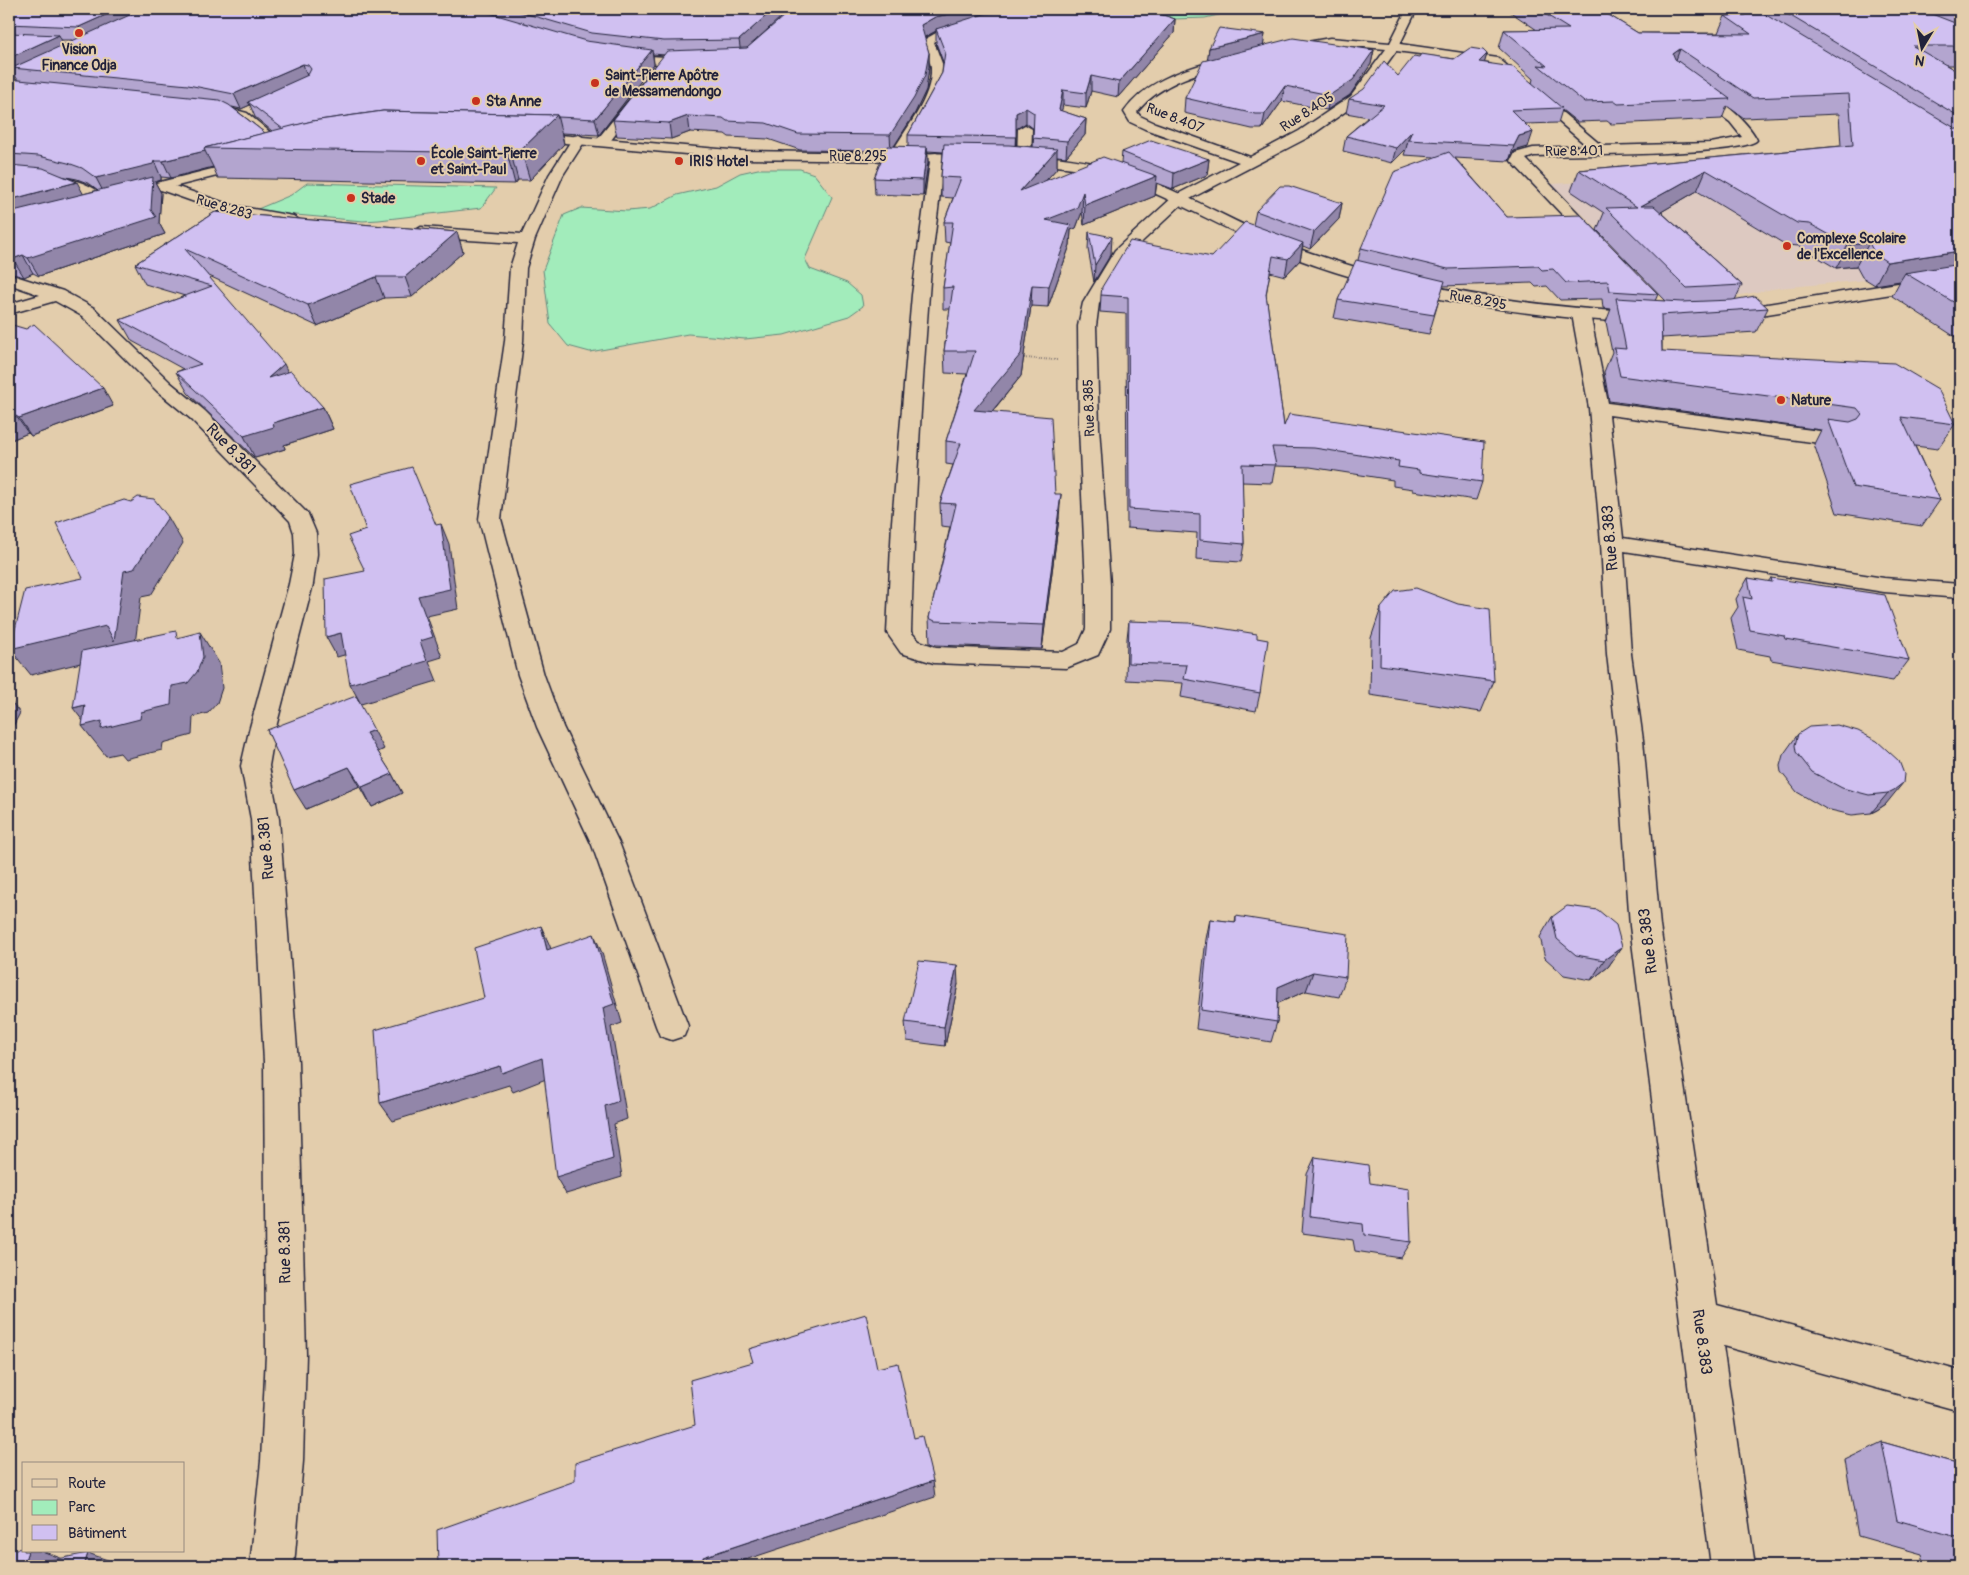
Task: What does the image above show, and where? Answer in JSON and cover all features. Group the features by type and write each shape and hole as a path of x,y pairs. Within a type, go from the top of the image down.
{"street":[{"path":"896,157 905,137 934,92 938,66 928,41 940,35 1012,19 1000,9"},
{"name":"Rue 8.405","path":"1179,199 1304,134 1355,99 1394,46 1412,9"},
{"path":"1269,52 1304,44 1330,41 1394,46 1494,60 1598,150"},
{"path":"602,54 671,61 603,141"},
{"name":"Rue 8.407","path":"1243,58 1195,71 1169,81 1137,102 1130,112 1135,119 1150,126 1251,162"},
{"name":"Rue 8.401","path":"1607,253 1518,161 1520,156 1533,152 1711,147 1750,140 1748,133 1740,124 1684,83"},
{"path":"203,107 242,116 288,153"},
{"path":"242,116 259,108"},
{"name":"Rue 8.295","path":"1026,129 1017,158 1090,167 1118,174 1179,199 1258,238 1361,274 1466,298 1524,308 1662,319"},
{"name":"Rue 8.295","path":"510,136 579,139 740,154 991,158"},
{"path":"579,139 556,175 528,239 518,268 514,341 490,519 531,675 550,727 606,844 672,1026"},
{"path":"82,206 306,149"},
{"name":"Rue 8.385","path":"936,157 936,180 920,288 919,325 903,522 899,633 910,647 934,655 1066,660 1089,649 1098,629 1098,585 1089,427 1087,326 1091,303 1121,253 1143,230 1179,199"},
{"path":"9,175 54,179 78,187 101,201"},
{"name":"Rue 8.283","path":"163,186 228,209 261,217 312,223"},
{"path":"406,231 528,239"},
{"path":"1711,317 1820,302 1960,278"},
{"name":"Rue 8.381","path":"9,279 57,295 88,312 164,386 198,415 300,519 305,533 306,554 301,584 262,731 256,766 265,819 281,1062 286,1354 282,1461 272,1566"},
{"path":"9,309 57,295"},
{"name":"Rue 8.383","path":"1581,314 1598,408 1612,543 1619,654 1630,740 1645,926 1733,1566"},
{"path":"1598,408 1835,439"},
{"path":"1612,543 1884,585 1960,592"},
{"path":"1699,1320 1960,1391"}],"path":[{"path":"1024,358 1060,361"}],"shaded area":[{"name":"Complexe Scolaire de l'Excellence","path":"1857,163 1912,276 1778,288 1676,307 1552,184"}],"green space":[{"path":"1125,9 1245,9 1205,18 1173,19"},
{"path":"758,169 800,169 814,174 832,197 805,259 810,269 847,283 861,295 863,306 849,316 784,335 745,339 688,334 590,352 568,346 550,324 543,270 564,215 581,208 627,211 650,209 677,195 716,186 740,173"},
{"path":"307,183 496,188 481,208 379,220 363,221 285,214 275,217 253,211 291,195"}],"building":[{"path":"9,9 119,9 79,27 9,24"},
{"path":"143,9 476,9 586,41 652,50 595,119 558,117 557,115 383,111 312,121 283,129 248,102 308,75 311,69 308,65 303,64 234,94 188,85 12,68"},
{"path":"510,9 774,9 739,40 664,41 592,33"},
{"path":"792,9 972,9 935,17 921,25 929,53 925,75 914,98 890,135 798,134 766,123 688,116 669,123 613,120 667,51 747,48"},
{"path":"1019,9 1145,9 1175,19 1119,82 1091,76 1086,93 1063,90 1059,110 1086,119 1067,141 1033,138 1034,113 1026,108 1016,113 1016,137 908,135 942,73 945,52 936,29 984,14"},
{"path":"1537,9 1599,9 1638,33 1751,34 1725,16 1746,15 1738,9 1756,9 1960,131 1960,251 1887,262 1875,254 1869,243 1848,245 1810,224 1797,223 1706,170 1641,206 1654,206 1742,285 1687,288 1606,208 1637,207 1579,170 1853,145 1849,94 1753,98 1680,49 1673,54 1675,59 1730,99 1618,104 1614,101 1584,102 1538,65 1547,66 1504,30 1569,29"},
{"path":"1779,9 1919,9 1960,25 1960,46 1913,46 1960,73 1960,117"},
{"path":"1945,9 1960,9 1960,15"},
{"path":"1219,28 1265,34 1209,48"},
{"path":"9,33 59,35 9,58"},
{"path":"1293,38 1374,50 1353,80 1330,95 1285,86 1265,114 1255,114 1185,98 1203,61"},
{"path":"1470,48 1483,50 1487,54 1479,62 1513,67 1562,108 1511,110 1533,132 1519,136 1514,146 1408,140 1412,131 1396,148 1346,136 1384,105 1349,99 1364,89 1384,61 1398,76 1414,56 1419,57 1421,54 1454,59"},
{"path":"9,79 219,100 229,105 265,133 204,148 205,151 163,161 154,161 153,164 96,178 82,168 68,163 39,156 9,154"},
{"path":"383,111 557,115 521,150 510,150 507,153 204,148 312,121"},
{"path":"1151,140 1209,159 1174,173 1122,152"},
{"path":"944,144 1009,145 1057,149 1020,191 1103,157 1157,176 1085,205 1083,192 1077,208 1046,220 1071,225 1049,286 1032,285 1021,354 974,410 1051,417 1055,494 1061,494 1044,625 935,621 929,618 956,504 940,503 961,443 946,441 975,351 944,351 953,287 943,288 953,222 944,222 961,178 941,177"},
{"path":"887,146 927,147 923,180 874,178"},
{"path":"1449,152 1507,217 1581,215 1658,294 1610,291 1608,281 1566,283 1553,269 1542,270 1538,266 1448,269 1361,248 1394,172"},
{"path":"9,165 43,168 77,182 9,200"},
{"path":"153,177 151,210 156,217 28,258 23,255 13,259 9,258 9,212"},
{"path":"1280,186 1289,186 1342,203 1314,232 1256,211"},
{"path":"215,212 457,232 405,277 376,277 308,305 185,249 284,364 268,378 291,371 323,407 273,423 274,427 244,436 176,372 201,364 120,320 212,286 135,264"},
{"path":"1245,222 1303,243 1288,259 1273,256 1266,294 1284,426 1289,414 1484,442 1482,482 1419,473 1419,470 1398,467 1399,461 1314,448 1272,447 1276,465 1242,464 1244,544 1200,540 1200,514 1129,509 1128,297 1101,295 1102,287 1130,241 1212,257"},
{"path":"1089,232 1112,237 1095,265"},
{"path":"1356,260 1445,281 1434,315 1338,300"},
{"path":"1960,264 1960,306 1905,273"},
{"path":"1755,296 1768,308 1661,315 1662,351 1894,363 1938,389 1955,424 1901,417 1940,500 1853,487 1828,419 1850,422 1858,419 1862,414 1857,408 1620,376 1614,348 1626,349 1616,298 1682,302 1732,300"},
{"path":"9,324 26,329 34,324 103,388 19,418 16,416 9,418"},
{"path":"412,467 436,525 441,524 450,589 418,596 433,637 420,641 427,661 350,684 341,633 326,637 325,579 365,571 348,536 366,530 350,484"},
{"path":"138,497 154,499 168,517 134,569 124,571 114,641 106,626 10,649 25,590 83,578 56,523 124,500 131,502"},
{"path":"1748,578 1772,582 1771,578 1885,595 1909,660 1785,639 1784,636 1750,630 1743,597 1752,599"},
{"path":"1416,588 1458,604 1490,609 1494,681 1380,665 1381,608 1395,591"},
{"path":"1129,621 1189,623 1257,634 1257,638 1268,640 1260,693 1184,679 1187,665 1128,663"},
{"path":"176,631 177,638 200,632 203,657 197,672 188,683 172,686 171,705 141,712 140,719 101,729 102,721 82,726 85,705 73,708 82,651"},
{"path":"356,696 374,730 366,733 392,774 362,787 349,767 294,790 267,730"},
{"path":"1837,725 1858,731 1877,741 1899,761 1904,774 1903,783 1888,793 1869,795 1842,788 1812,772 1796,752 1795,745 1798,734 1809,727"},
{"path":"1567,906 1598,910 1616,925 1622,947 1604,960 1576,955 1557,939 1552,917"},
{"path":"1236,916 1348,934 1346,977 1313,972 1278,987 1277,1022 1201,1010 1210,919 1236,922"},
{"path":"541,926 547,950 594,934 614,1004 603,1008 619,1101 605,1106 613,1159 556,1177 542,1058 502,1073 500,1066 380,1103 375,1030 484,998 474,948"},
{"path":"919,961 957,965 944,1027 905,1022"},
{"path":"1315,1157 1368,1165 1370,1183 1409,1189 1411,1242 1364,1235 1363,1224 1310,1217"},
{"path":"866,1314 877,1368 898,1363 914,1438 922,1436 933,1481 703,1557 703,1566 438,1566 437,1530 575,1481 575,1463 695,1425 690,1380 753,1362 749,1349"},
{"path":"1882,1442 1960,1464 1960,1538 1897,1520"},
{"path":"22,1548 22,1552 28,1552 23,1566 9,1566 9,1550"},
{"path":"88,1553 84,1566 23,1566"}],"place":[{"name":"Vision Finance Odja","path":"79,33"},
{"name":"Saint-Pierre Apôtre de Messamendongo","path":"595,83"},
{"name":"Sta Anne","path":"476,101"},
{"name":"École Saint-Pierre et Saint-Paul","path":"421,161"},
{"name":"IRIS Hotel","path":"679,161"},
{"name":"Stade","path":"351,198"},
{"name":"Complexe Scolaire de l'Excellence","path":"1787,246"},
{"name":"Nature","path":"1781,400"}]}
